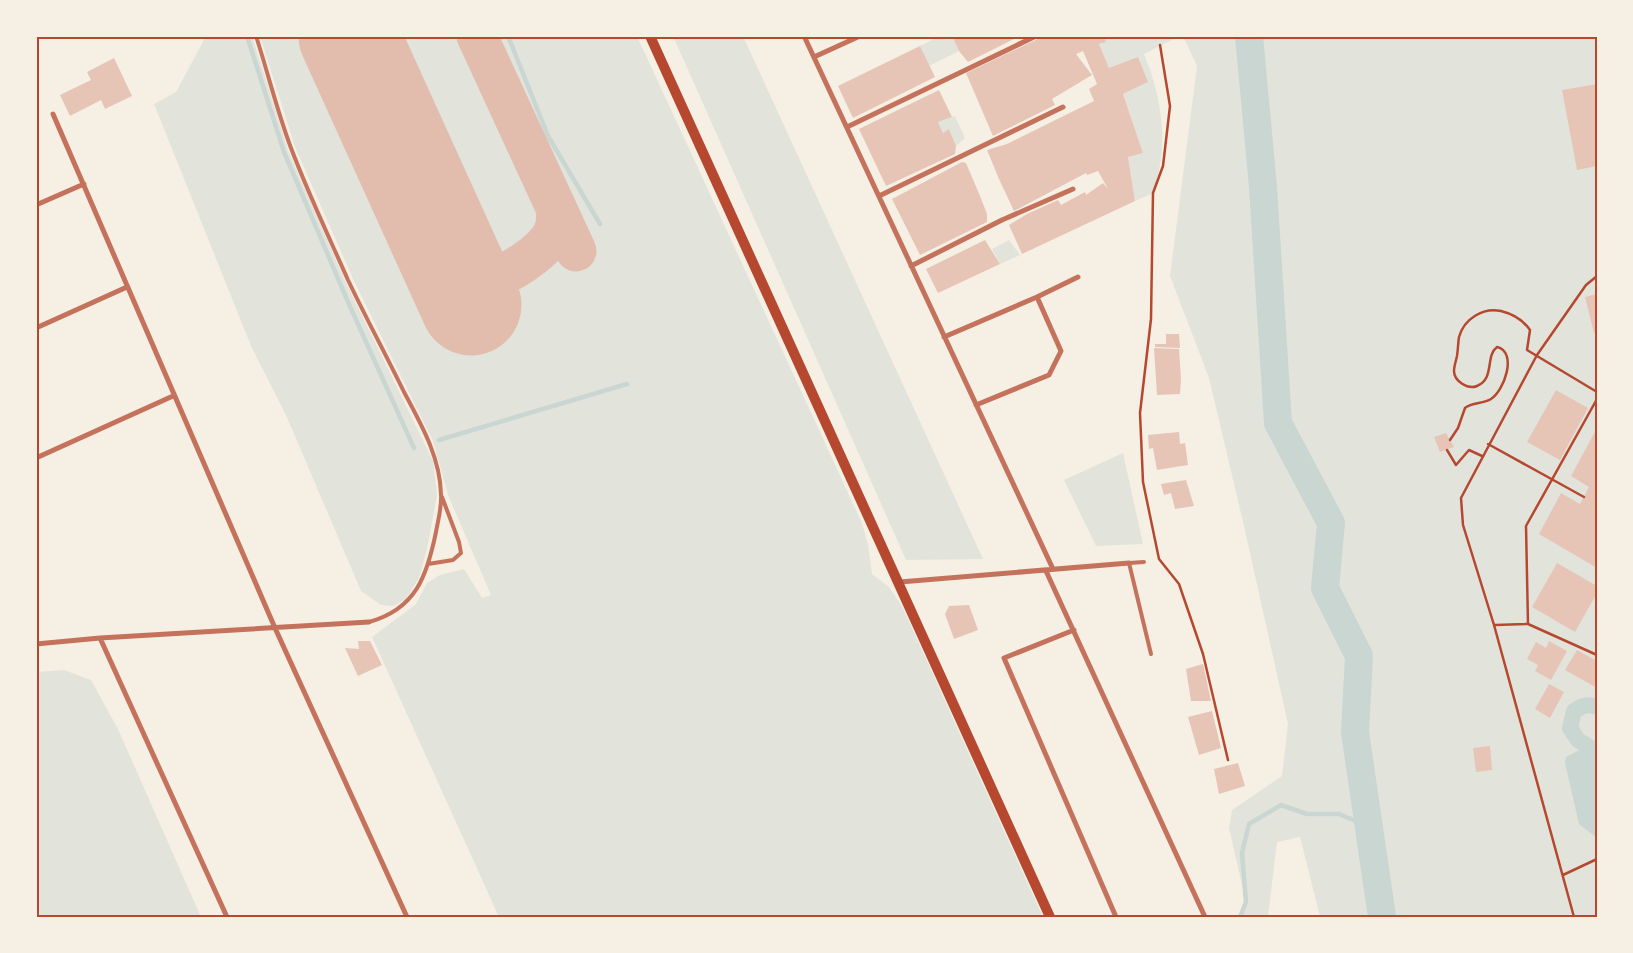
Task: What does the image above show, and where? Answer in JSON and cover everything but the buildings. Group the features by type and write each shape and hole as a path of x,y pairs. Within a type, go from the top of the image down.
{"main road":[{"path":"650,36 900,582 1050,917"}],"street":[{"path":"804,36 1053,569"},
{"path":"814,57 860,36"},
{"path":"847,128 1036,36"},
{"path":"879,196 1064,107"},
{"path":"53,114 173,396 275,628 407,917"},
{"path":"36,205 84,184"},
{"path":"911,266 1002,220 1073,189"},
{"path":"944,337 1037,298 1078,277"},
{"path":"36,328 127,287"},
{"path":"976,405 1049,375 1061,351 1037,298"},
{"path":"36,458 173,396"},
{"path":"900,582 1129,563"},
{"path":"1046,571 1205,917"},
{"path":"36,644 100,638 369,622"},
{"path":"1074,630 1004,658 1116,917"},
{"path":"100,638 227,917"}],"lane":[{"path":"256,36 291,148 349,281 423,429 436,460 441,494 459,542 461,553 453,560 428,564"},
{"path":"369,622 385,617 405,604 414,594 428,564 433,546 441,494"},
{"path":"1144,562 1129,563 1151,654"}],"path":[{"path":"1160,45 1170,106 1164,166 1154,193 1151,319 1140,414 1143,482 1159,559 1179,584 1203,654 1228,760"},
{"path":"1574,917 1494,626 1463,525 1461,498 1488,444 1537,355 1586,285 1597,276"},
{"path":"1450,440 1458,428 1465,408 1490,400 1498,393 1509,371 1504,352 1497,347 1493,351 1488,375 1478,386 1464,385 1456,378 1454,371 1459,336 1474,316 1487,310 1499,311 1525,322 1530,330 1527,350 1597,392"},
{"path":"1528,624 1526,526 1597,399"},
{"path":"1488,444 1584,497"},
{"path":"1447,450 1456,466 1469,450 1482,456"},
{"path":"1494,626 1528,624 1597,655"},
{"path":"1562,875 1597,859"}],"shaded area":[{"path":"206,36 252,36 288,150 346,283 433,461 437,495 427,549 419,578 406,599 393,606 381,605 361,591 286,415 251,346 154,104 176,92"},
{"path":"260,36 311,36 443,326 490,303 559,246 565,263 589,252 491,36 637,36 862,523 868,545 872,574 889,587 902,606 1043,917 499,917 372,637 416,604 427,583 440,575 464,569 482,598 491,595 448,495 433,441 353,279 295,147"},
{"path":"382,36 462,36 539,205 538,222 533,237 494,266 487,266"},
{"path":"673,36 743,36 983,559 906,560"},
{"path":"940,36 952,36 959,51 929,66 920,46"},
{"path":"1103,36 1180,36 1144,54 1156,89 1162,123 1161,158 1153,193 1135,201 1128,157 1143,153 1123,94 1148,82 1109,68 1099,44 1105,41"},
{"path":"1183,36 1597,36 1597,917 1320,917 1300,837 1277,842 1268,917 1240,917 1246,902 1229,828 1232,810 1282,776 1288,724 1209,378 1170,276 1197,66"},
{"path":"955,116 965,138 956,146 949,130 943,133 938,122"},
{"path":"1009,240 1020,255 1000,264 992,249"},
{"path":"1123,453 1143,544 1096,546 1064,480"},
{"path":"64,670 91,680 118,729 201,917 36,917 36,672"},
{"path":"1597,741 1597,838 1579,824 1565,763 1566,757"}],"waterway":[{"path":"247,36 284,152 348,302 414,448"},
{"path":"508,36 548,136 600,224"},
{"path":"1249,36 1263,187 1278,423 1331,523 1325,588 1359,656 1355,732 1382,917"},
{"path":"439,440 627,384"},
{"path":"1597,707 1585,706 1574,711 1570,728 1578,740 1597,752"},
{"path":"1240,917 1246,902 1242,853 1249,824 1281,805 1307,814 1339,814 1370,827"}],"taxiway":[{"path":"477,36 576,251"},
{"path":"450,258 472,277 482,279 501,275 523,263 543,247 555,229 557,212"}],"runway":[{"path":"349,36 471,305"}]}
